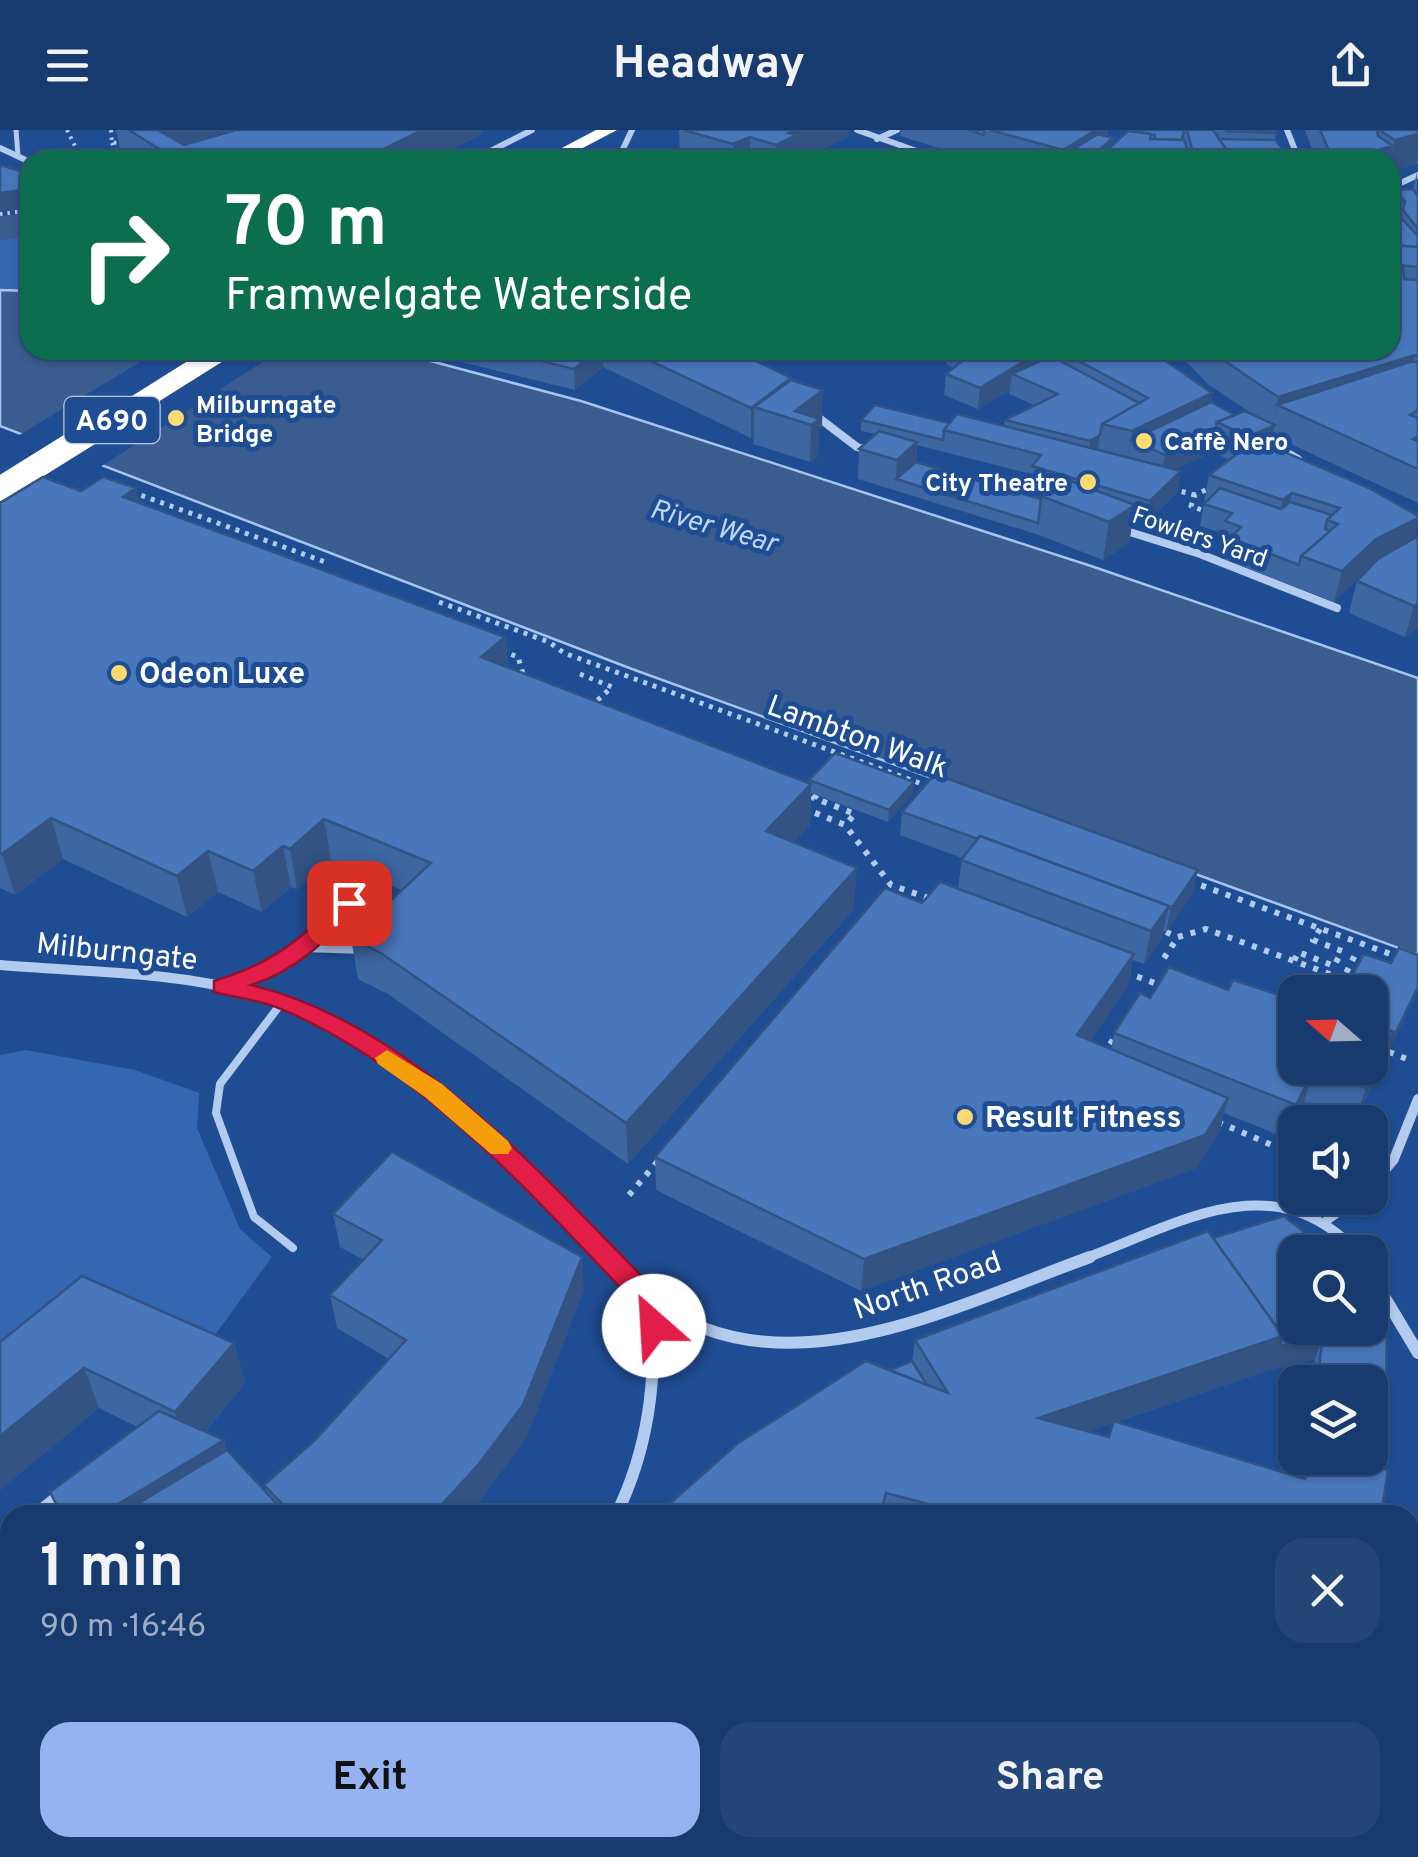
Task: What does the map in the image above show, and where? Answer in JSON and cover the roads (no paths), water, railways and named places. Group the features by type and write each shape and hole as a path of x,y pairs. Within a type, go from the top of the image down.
{"highway":[{"path":"569,150 610,130"},
{"name":"A690","path":"0,489 207,360"}],"street":[{"path":"493,150 532,130"},
{"path":"858,130 911,150"},
{"path":"877,139 898,130"},
{"path":"0,148 18,156"},
{"path":"1400,193 1404,194"},
{"path":"796,404 827,420 857,446 876,452"},
{"path":"1256,435 1301,461"},
{"name":"Fowlers Yard","path":"1115,528 1200,554 1336,608"},
{"path":"222,986 266,973 306,948 371,880"},
{"name":"Milburngate","path":"0,965 222,986 283,1001 359,1039 434,1090 490,1139 654,1305"},
{"path":"1388,1166 1418,1099"},
{"name":"North Road","path":"654,1305 720,1331 776,1339 847,1341 904,1326 1215,1211 1257,1203 1293,1207 1328,1219"},
{"path":"1334,1215 1328,1219 1342,1235"},
{"path":"1388,1304 1418,1354"},
{"path":"621,1505 641,1468 650,1432 654,1305"}],"lane":[{"path":"16,130 18,156"},
{"path":"306,948 371,950"},
{"path":"283,1001 220,1084 216,1113 254,1217 293,1248"},
{"path":"45,1505 76,1480"}],"water":[{"name":"River Wear","path":"0,290 20,291 20,360 427,360 581,401 1091,566 1418,678 1418,955 632,669 0,426"}],"waterway":[{"path":"0,228 20,225"}],"place":[{"name":"Milburngate Bridge","path":"176,418"},
{"name":"Caffè Nero","path":"1144,441"},
{"name":"City Theatre","path":"1088,482"},
{"name":"Odeon Luxe","path":"119,673"},
{"name":"Result Fitness","path":"965,1117"}]}
